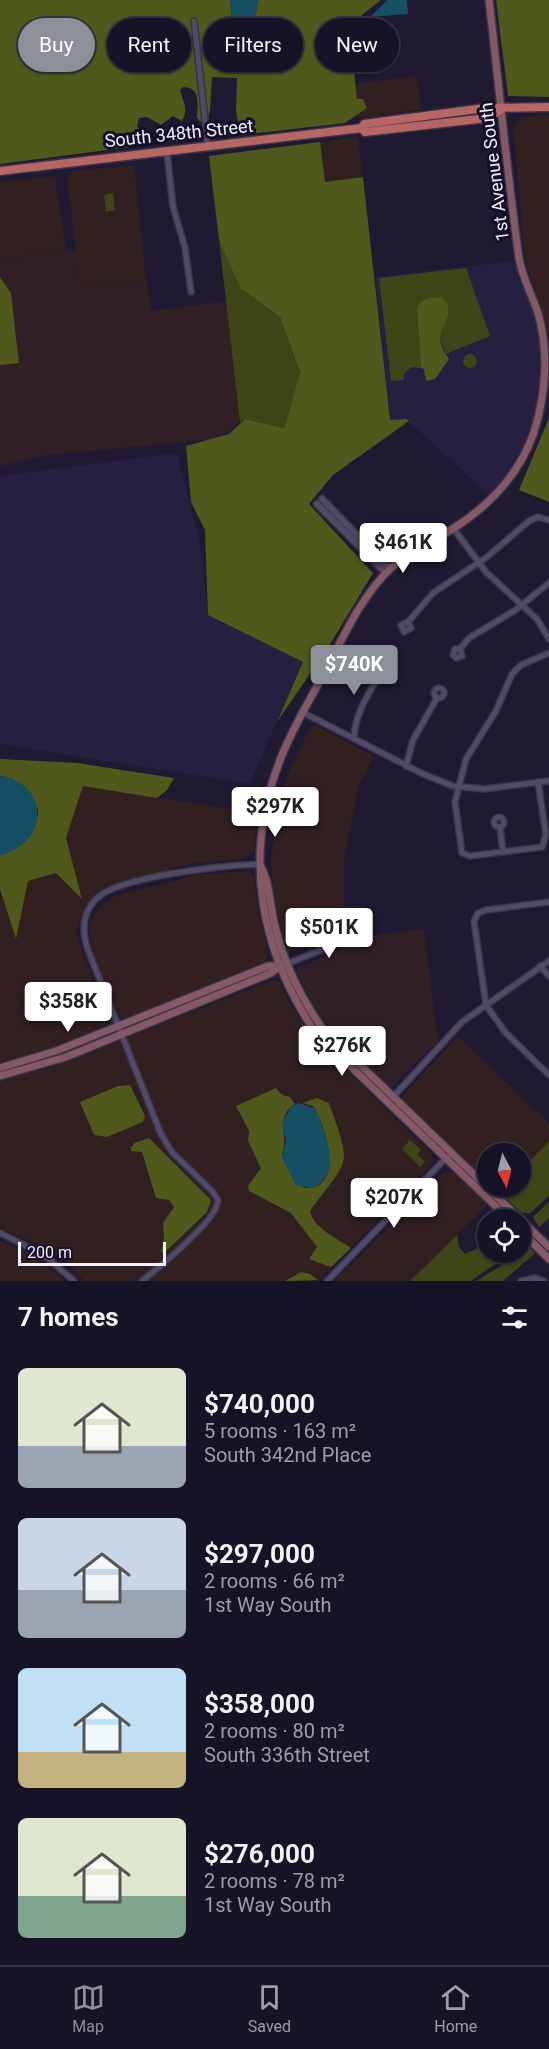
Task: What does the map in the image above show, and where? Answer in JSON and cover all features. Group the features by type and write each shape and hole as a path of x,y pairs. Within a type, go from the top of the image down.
{"main road":[{"name":"1st Avenue South","path":"283,965 265,874 261,865 265,818 272,784 284,749 342,640 388,571 416,549 453,528 492,498 512,475 525,453 533,432 544,389 543,337 519,260 489,0"},
{"name":"South 348th Street","path":"0,171 362,128 365,132 487,118 502,109 549,107"},
{"path":"0,1068 45,1055 268,966 283,965"},
{"path":"0,1076 46,1064 121,1035 271,974 283,965"},
{"path":"283,965 322,1028 393,1097 448,1156"},
{"path":"283,965 291,994 315,1032 504,1209"},
{"path":"531,1232 549,1247"},
{"path":"531,1241 549,1259"}],"street":[{"path":"194,21 207,147"},
{"path":"167,152 173,207 185,248 191,292"},
{"path":"320,502 388,571"},
{"path":"408,622 433,592 478,563 529,521 540,517 549,520"},
{"path":"453,528 478,563 541,623 549,639"},
{"path":"460,649 476,633 523,605 549,583"},
{"path":"538,782 546,835 544,844 532,849 470,856 462,853 455,810 458,787 468,754 496,711 512,674 521,665 549,653"},
{"path":"354,738 357,717 387,663"},
{"path":"406,766 413,740 437,698"},
{"path":"304,713 433,779 458,787 484,789 549,781"},
{"path":"500,827 503,852"},
{"path":"142,1281 201,1227 219,1203 213,1192 166,1144 83,937 86,913 96,899 111,890 203,867 261,865"},
{"path":"549,902 486,910 476,916 475,932 486,1005 505,1032 549,1075"},
{"path":"283,965 363,933"},
{"path":"393,1097 462,1022 549,961"},
{"path":"540,966 549,976"},
{"path":"327,1281 448,1156"},
{"path":"0,1233 44,1255 74,1281"},
{"path":"521,1281 532,1278 544,1281"}],"shaded area":[{"path":"417,76 421,109 357,119 354,84"},
{"path":"549,116 549,338 525,260 513,127 520,117"},
{"path":"358,137 363,177 325,182 320,142"},
{"path":"134,165 146,280 80,287 67,176 73,171"},
{"path":"55,176 66,251 0,259 0,182"},
{"path":"76,250 80,287 146,280 151,311 227,301 240,422 219,439 46,455 0,466 0,365 19,363 11,293 0,277 0,259"},
{"path":"520,260 538,312 546,369 529,443 492,498 406,419 390,421 375,277"},
{"path":"177,453 199,538 208,615 303,662 250,784 0,744 0,476"},
{"path":"316,725 374,757 358,786 344,862 344,905 351,929 290,954 287,951 275,904 271,867 274,830 283,785 309,729"},
{"path":"83,786 257,813 254,850 245,859 194,863 108,886 96,893 86,904 76,932 107,1019 106,1025 47,1049 0,1062 0,889 16,938 28,881 56,873 81,898 66,838"},
{"path":"248,871 254,876 258,911 268,952 265,961 127,1018 120,1017 93,953 90,938 91,920 101,905 115,896 196,875"},
{"path":"424,929 438,1041 392,1087 387,1086 336,1036 310,1000 296,969 358,942 367,942 374,935"},
{"path":"273,980 280,982 289,1003 316,1041 431,1153 433,1159 432,1164 317,1281 84,1281 69,1264 53,1253 34,1242 0,1229 0,1080 53,1067"},
{"path":"458,1036 549,1123 549,1141 531,1160 531,1143 477,1143 477,1171 403,1100 402,1096"},
{"path":"453,1171 477,1194 477,1197 481,1197 488,1204 483,1209 477,1209 477,1215 410,1281 334,1281 444,1172"},
{"path":"0,1241 32,1254 65,1281 0,1281"}],"green space":[{"path":"0,0 230,0 232,18 203,18 203,72 303,72 303,18 255,18 258,0 381,0 358,18 315,18 315,72 354,72 357,99 363,99 367,108 345,123 240,135 236,111 237,78 212,77 210,111 207,121 201,122 197,118 196,94 193,90 183,87 180,90 185,109 182,121 173,116 161,125 147,117 139,118 137,126 143,136 138,146 0,164"},
{"path":"496,0 549,0 549,97 508,96"},
{"path":"320,142 325,182 363,177 390,420 406,419 409,421 333,475 309,504 373,573 329,646 277,722 303,662 208,615 205,530 191,502 186,446 229,434 245,419 284,428 300,373 280,317 240,288 219,240 209,156"},
{"path":"113,193 115,210 106,212 104,195"},
{"path":"219,240 240,288 280,317 300,374 284,428 245,419 240,422"},
{"path":"466,268 490,336 446,354 441,340 441,331 447,318 417,309 421,368 412,367 405,372 403,380 391,381 379,278"},
{"path":"0,277 11,293 19,363 0,365"},
{"path":"441,297 447,302 449,313 442,330 441,340 444,352 449,359 435,379 426,381 424,369 421,368 417,309 424,300"},
{"path":"467,354 473,354 477,361 473,368 467,368 463,364 463,358"},
{"path":"549,418 549,502 519,490"},
{"path":"0,759 77,763 174,778 167,790 157,798 83,786 66,838 82,899 56,873 28,881 16,939 0,889 0,855 13,849 26,837 38,816 38,809 13,779 0,776"},
{"path":"130,1085 145,1116 143,1122 107,1137 94,1135 80,1102 118,1086"},
{"path":"276,1088 282,1095 290,1097 295,1104 289,1109 284,1120 282,1154 304,1188 317,1186 325,1179 329,1168 329,1155 318,1115 313,1106 302,1103 317,1098 329,1103 342,1141 343,1162 339,1171 310,1211 321,1228 351,1248 331,1267 309,1259 317,1247 291,1213 249,1191 248,1186 261,1168 248,1141 249,1131 236,1106"},
{"path":"149,1138 211,1200 207,1212 164,1253 161,1251 164,1240 163,1223 174,1207 169,1200 156,1198 142,1152 131,1151 134,1143"},
{"path":"410,1140 421,1150 417,1154 425,1162 420,1167 402,1149"},
{"path":"549,1141 549,1196 531,1212 531,1209 518,1209 504,1197 531,1197 531,1160"},
{"path":"549,1202 549,1218 539,1227 533,1217"},
{"path":"457,1235 459,1247 465,1254 477,1249 477,1263 497,1263 471,1281 410,1281"},
{"path":"506,1263 524,1263 503,1281 476,1281"},
{"path":"301,1272 310,1274 318,1280 285,1281"}],"water":[{"path":"230,0 258,0 255,18 232,18"},
{"path":"387,0 407,0 408,14 370,17"},
{"path":"0,776 16,781 28,790 35,801 38,814 35,827 28,839 16,849 0,855"},
{"path":"299,1103 316,1109 329,1152 327,1173 322,1182 312,1188 296,1185 282,1158 286,1140 282,1124 291,1106"}]}
